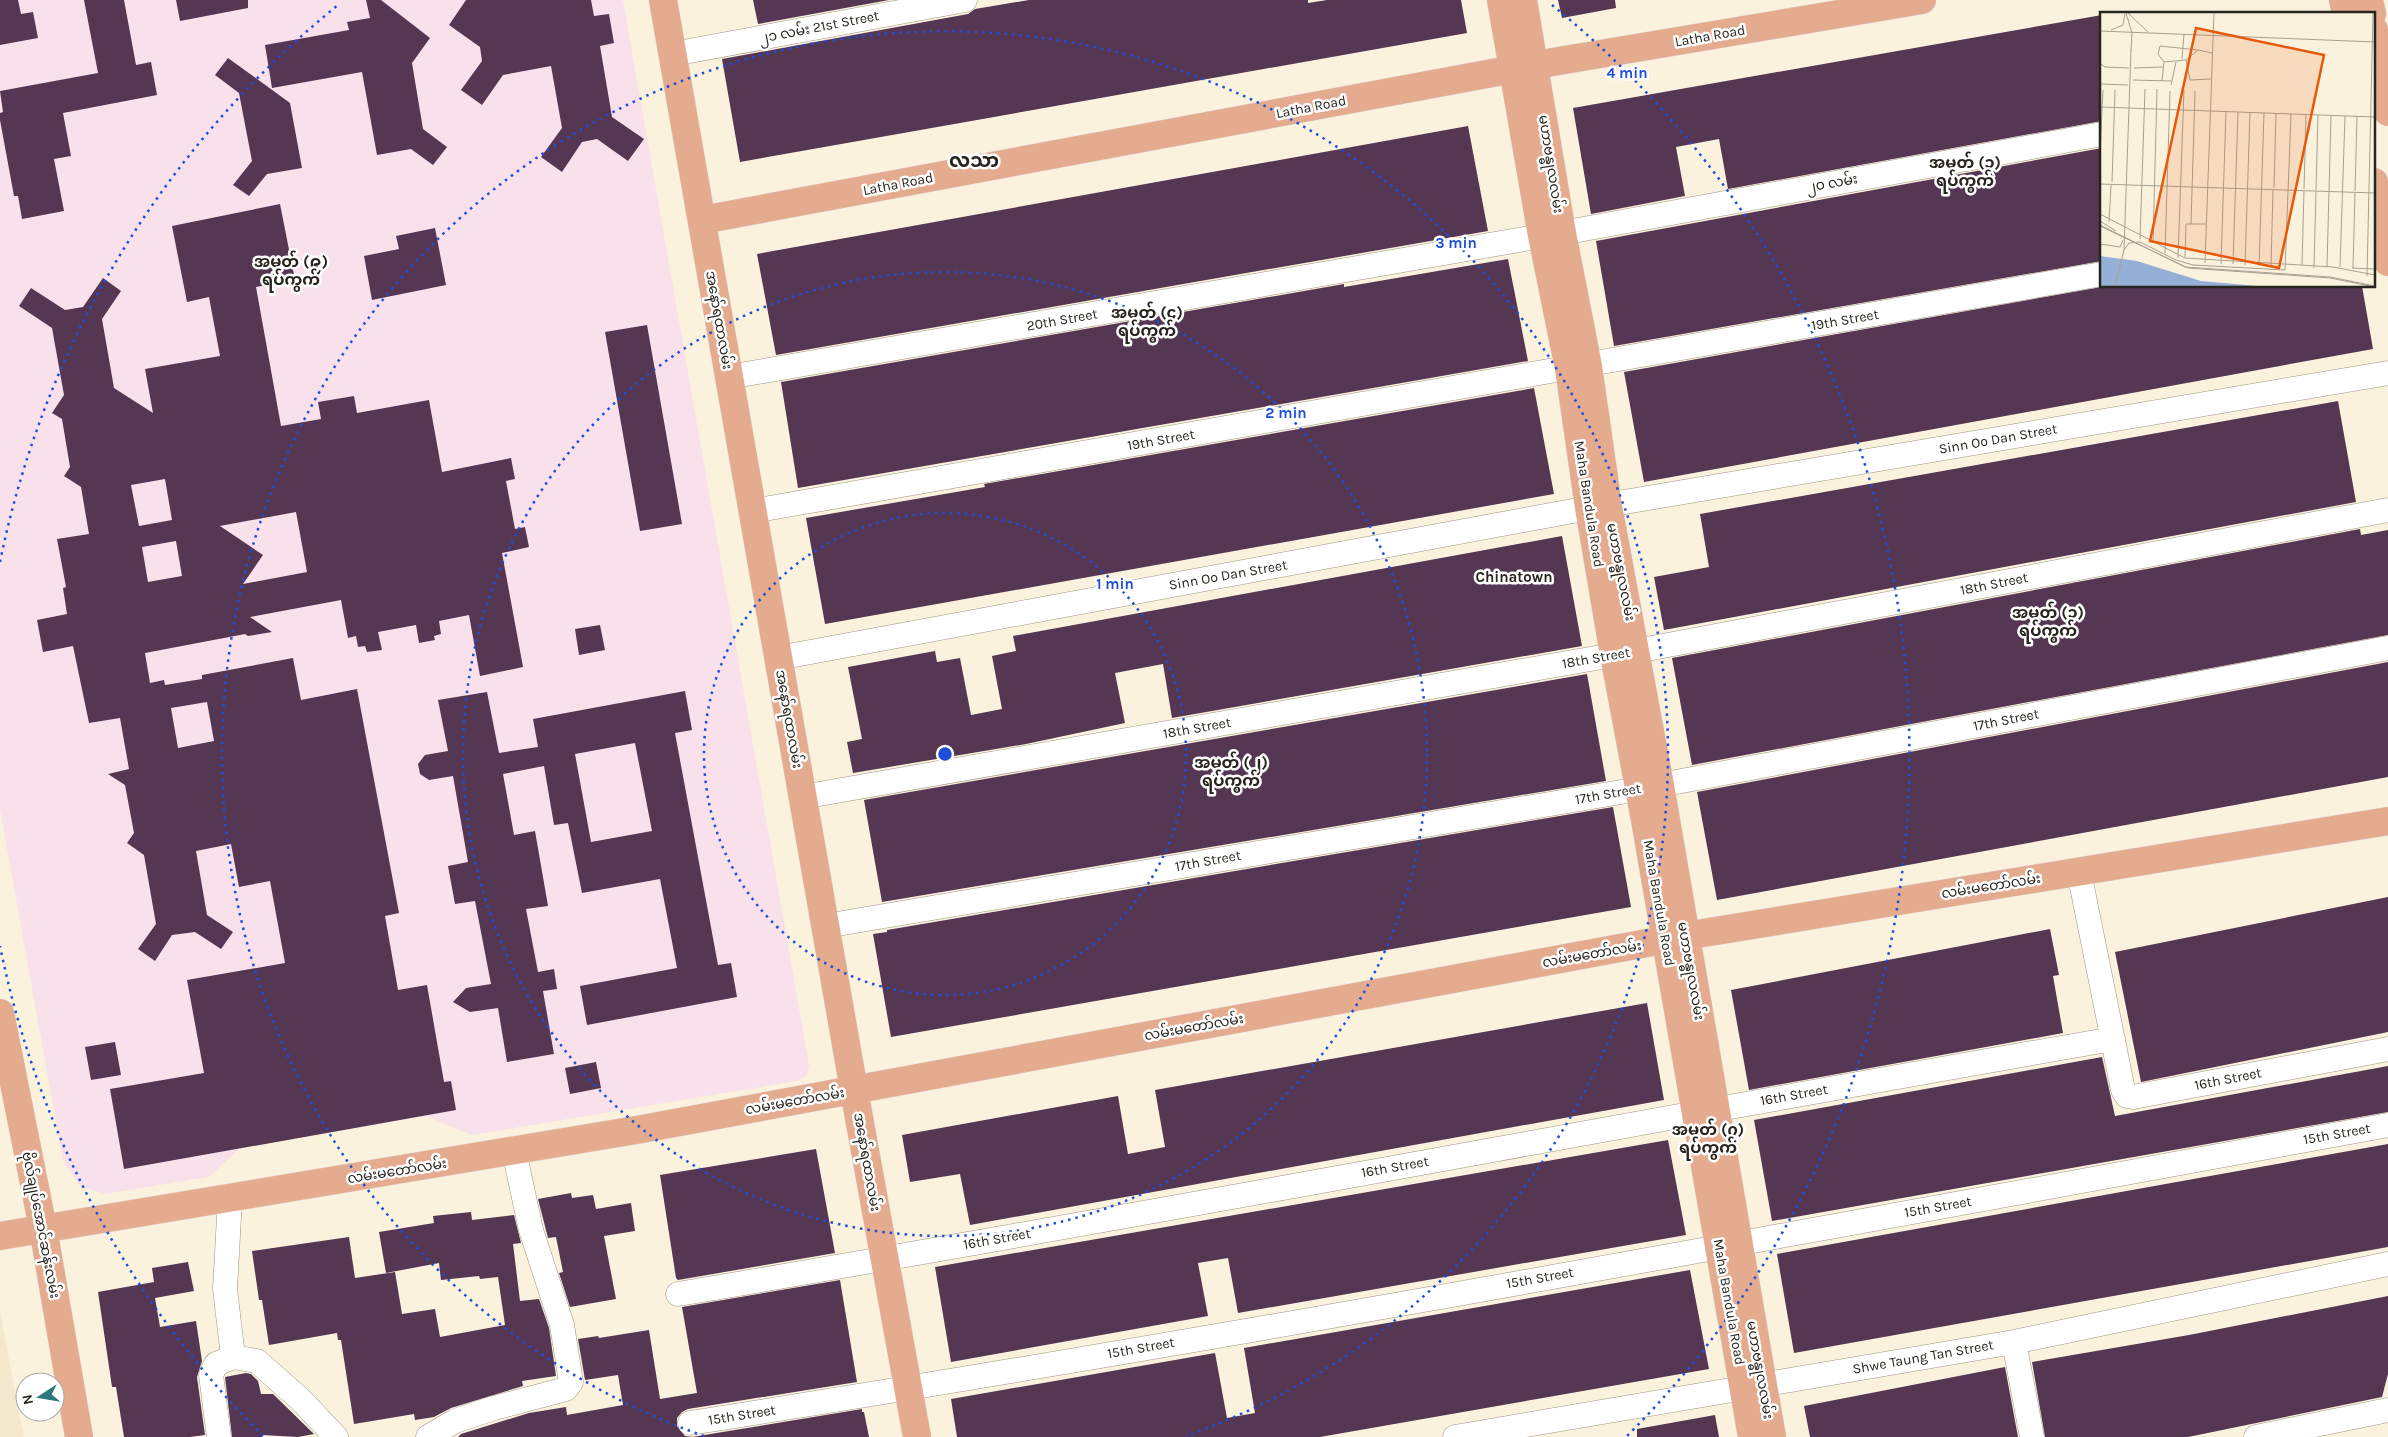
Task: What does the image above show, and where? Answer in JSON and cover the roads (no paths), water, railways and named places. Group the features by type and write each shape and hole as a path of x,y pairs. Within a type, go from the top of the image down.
{"main road":[{"name":"အနော်ရထာလမ်း","path":"663,0 802,797 917,1437"},
{"name":"မဟာဗန္ဓုလလမ်း","path":"1501,0 1524,67"},
{"name":"မဟာဗန္ဓုလလမ်း","path":"1523,0 1524,67 1552,235 1579,367"},
{"name":"Latha Road","path":"702,220 1524,67 1922,0"},
{"path":"2376,51 2379,83 2388,112"},
{"path":"2376,194 2388,262"},
{"name":"Maha Bandula Road","path":"1579,367 1599,507"},
{"name":"မဟာဗန္ဓုလလမ်း","path":"1599,507 1753,1387 1772,1437"},
{"name":"လမ်းမတော်လမ်း","path":"0,1236 514,1151 1675,938 2388,821"},
{"name":"ဗိုလ်ချုပ်အောင်ဆန်းလမ်း","path":"0,1013 43,1228 80,1437"},
{"path":"1752,1437 1753,1387"}],"street":[{"name":"၂၁ လမ်း 21st Street","path":"673,54 964,0"},
{"name":"၂၀ လမ်း","path":"1552,235 2100,134"},
{"name":"20th Street","path":"729,377 1552,235"},
{"name":"19th Street","path":"753,511 2100,274"},
{"name":"Sinn Oo Dan Street","path":"778,658 1599,507 2388,373"},
{"name":"18th Street","path":"802,797 1625,653 2388,510"},
{"name":"17th Street","path":"825,926 1649,787 2388,648"},
{"name":"16th Street","path":"2079,872 2123,1090 2127,1096 2133,1097 2388,1049"},
{"name":"16th Street","path":"678,1294 885,1259 1705,1110 2113,1039"},
{"name":"15th Street","path":"690,1423 909,1389 1729,1245 2388,1125"},
{"path":"428,1437 455,1421 494,1408 566,1390 571,1382 562,1325 531,1230 514,1151"},
{"path":"230,1199 225,1289 233,1357"},
{"name":"Shwe Taung Tan Street","path":"1455,1437 2014,1342 2388,1264"},
{"path":"2014,1342 2032,1437"},
{"path":"219,1437 211,1375 216,1364 233,1357 257,1361 301,1400 336,1437"},
{"path":"2256,1437 2388,1410"}],"district":[{"name":"လသာ","path":"974,161"},
{"name":"အမှတ် (၃) ရပ်ကွက်","path":"1965,171"},
{"name":"အမှတ် (၉) ရပ်ကွက်","path":"291,270"},
{"name":"အမှတ် (၄) ရပ်ကွက်","path":"1147,321"},
{"name":"Chinatown","path":"1514,577"},
{"name":"အမှတ် (၁) ရပ်ကွက်","path":"2048,621"},
{"name":"အမှတ် (၂) ရပ်ကွက်","path":"1231,771"},
{"name":"အမှတ် (၇) ရပ်ကွက်","path":"1708,1138"}]}
